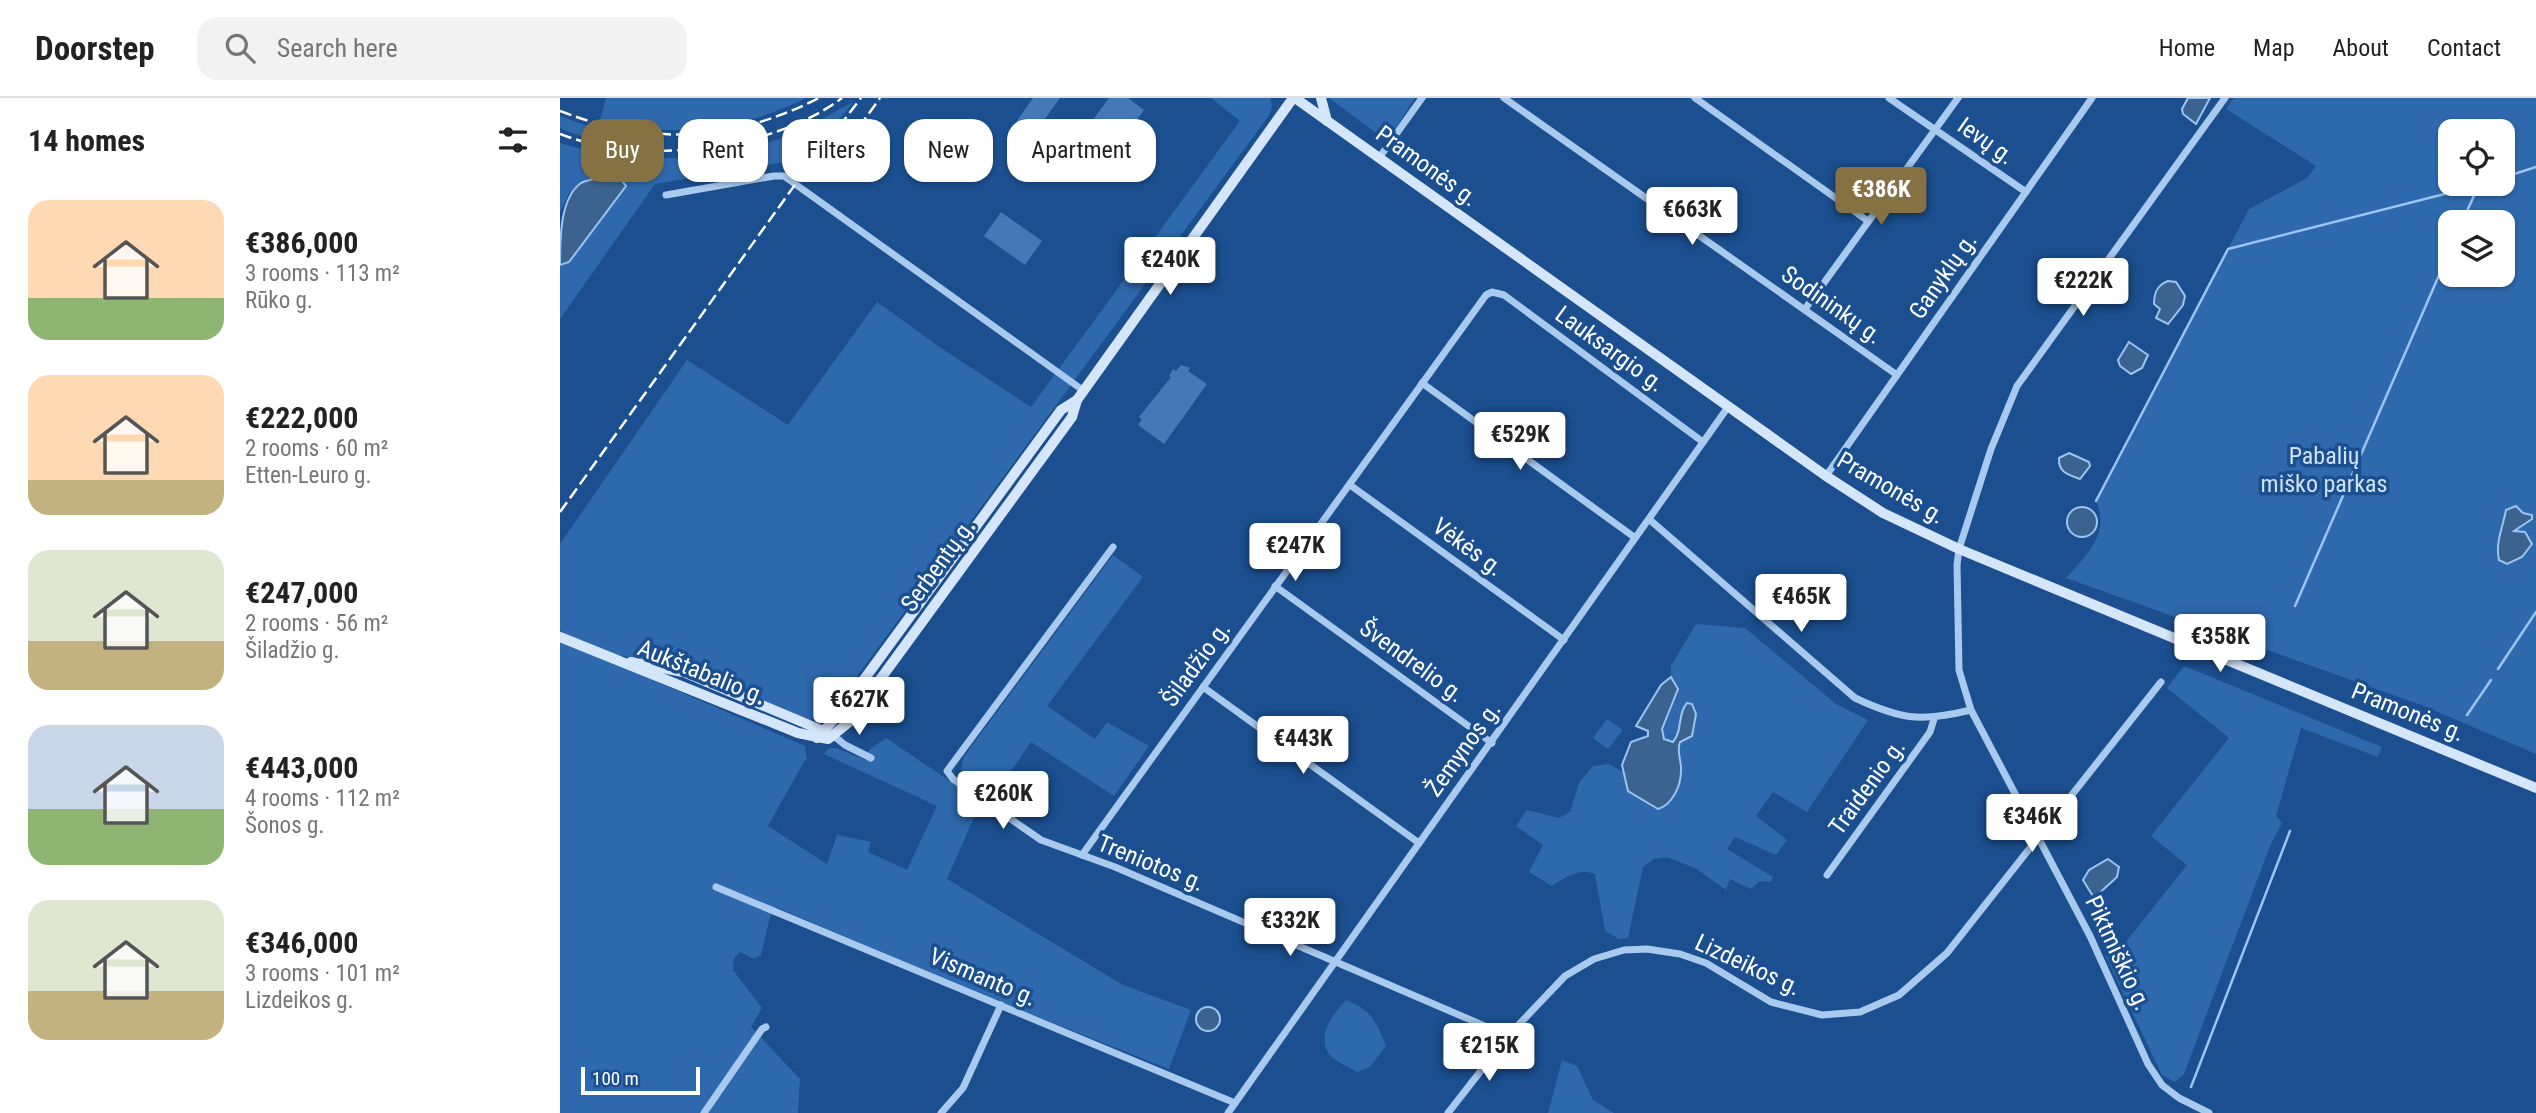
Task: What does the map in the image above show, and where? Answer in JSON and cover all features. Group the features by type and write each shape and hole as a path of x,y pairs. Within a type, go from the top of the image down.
{"main road":[{"name":"Pramonės g.","path":"1294,98 1728,407 1883,513 1959,549 2536,788"},
{"name":"Serbentų g.","path":"834,736 849,722 1072,417 1081,395 1294,98"},
{"path":"1321,98 1327,121"},
{"name":"Serbentų g.","path":"820,735 838,715 1061,410 1081,395"},
{"name":"Aukštabalio g.","path":"560,637 611,659 683,672 820,735 834,736"}],"street":[{"path":"1379,158 1422,98"},
{"name":"Sodininkų g.","path":"1504,98 1897,375"},
{"path":"1695,98 1868,221"},
{"name":"Ievų g.","path":"1889,98 2025,192"},
{"path":"1805,309 1958,98"},
{"name":"Ganyklų g.","path":"1826,476 2092,98"},
{"name":"Piktmiškio g.","path":"2209,1113 2179,1098 2162,1084 2148,1064 2091,936 1971,710 1959,670 1957,565 1959,549 1991,449 2017,386 2225,98"},
{"path":"666,195 784,176 1081,395"},
{"name":"Šiladžio g.","path":"1082,855 1486,295 1492,292"},
{"name":"Lauksargio g.","path":"1492,292 1504,295 1703,442"},
{"path":"1422,383 1634,537"},
{"name":"Žemynos g.","path":"1228,1113 1728,407"},
{"name":"Vėkės g.","path":"1350,485 1564,640"},
{"name":"Traidenio g.","path":"1650,520 1855,698 1897,714 1934,719 1971,710"},
{"name":"Treniotos g.","path":"1113,547 947,771 953,779 1041,840 1508,1036"},
{"name":"Švendrelio g.","path":"1275,586 1492,743"},
{"name":"Lizdeikos g.","path":"1448,1113 1508,1036 1565,976 1594,960 1624,950 1647,949 1680,954 1706,963 1771,1002 1804,1012 1842,1014 1860,1012 1881,1004 1922,978 1947,953 2161,682"},
{"path":"1203,687 1419,843"},
{"name":"Traidenio g.","path":"1827,875 1930,732 1934,719"},
{"path":"834,736 845,745 871,758"},
{"name":"Vismanto g.","path":"716,887 1235,1103"},
{"path":"941,1113 963,1088 1001,1005"},
{"path":"704,1113 766,1027"}],"green space":[{"path":"606,98 806,98 752,119 678,119 678,130 664,129 664,119 600,119"},
{"path":"1211,98 1270,98 1272,105 1270,114 827,717 810,720 670,665 613,654 560,631 560,544 687,360 788,425 877,302 1031,407 1240,121"},
{"path":"1329,98 1415,98 1387,141"},
{"name":"Pabalių miško parkas","path":"2234,98 2536,98 2536,754 2424,706 2066,578 2094,543 2100,523 2096,501 2249,209 2307,178 2316,166 2226,109"},
{"path":"853,102 840,119 822,119"},
{"path":"560,116 581,124 581,135 568,131 560,128"},
{"path":"782,138 782,163 768,165 768,142"},
{"path":"560,143 581,149 581,182 664,182 664,158 678,158 678,180 655,184 560,319 560,265 569,262 570,191 560,212"},
{"path":"1113,555 1143,577 1047,706 1095,739 1107,722 1149,746 1114,796 1031,742 1007,777 990,771 984,777 975,778 961,769 963,758"},
{"path":"1696,624 1745,628 1836,704 1868,720 1807,812 1773,792 1756,816 1787,840 1776,855 1735,837 1727,849 1773,877 1771,882 1760,881 1751,889 1730,879 1726,890 1697,869 1667,857 1654,859 1643,867 1628,938 1619,939 1605,931 1595,874 1578,873 1552,886 1529,872 1543,845 1516,826 1527,810 1559,818 1570,812 1579,783 1593,766 1609,764 1623,772 1628,791 1675,794 1681,771 1677,749 1680,742 1692,736 1696,714 1682,709 1678,736 1673,742 1664,739 1662,729 1671,710 1674,679 1671,677 1671,666"},
{"path":"560,640 805,746 807,761 805,760 768,826 827,864 837,835 871,842 868,852 907,870 937,806 824,754 829,748 836,748 865,760 869,750 886,738 981,802 947,879 1123,985 1191,1010 1169,1069 955,984 776,907 770,917 761,955 754,959 740,952 734,958 733,970 762,1008 751,1027 800,1079 798,1113 560,1113"},
{"path":"2184,666 2382,747 2378,757 2301,728 2276,816 2282,823 2270,846 2184,1074 2175,1082 2162,1075 2105,955 2113,958 2187,865 2151,836 2229,738 2167,688"},
{"path":"1607,719 1623,730 1608,749 1593,738"},
{"path":"1346,1000 1362,1008 1372,1018 1386,1046 1370,1067 1357,1072 1329,1054 1324,1039 1328,1025"},
{"path":"1562,1060 1577,1066 1593,1100 1614,1113 1548,1113"}],"shaded area":[{"path":"2188,98 2210,98 2196,124 2183,114 2182,109"},
{"path":"623,182 626,186 569,262 560,265 565,208 574,190 581,183"},
{"path":"2168,281 2176,282 2185,296 2183,305 2168,324 2156,318 2160,309 2154,304 2157,290"},
{"path":"2129,342 2148,355 2142,368 2131,374 2120,366 2118,360"},
{"path":"2069,453 2089,462 2090,466 2080,479 2060,467 2059,458"},
{"path":"2516,506 2523,513 2532,515 2532,519 2514,531 2525,532 2532,544 2522,557 2507,564 2499,560 2499,541 2506,510"},
{"path":"2082,507 2093,511 2097,522 2093,533 2082,537 2071,533 2067,522 2071,511"},
{"path":"1671,677 1678,689 1662,729 1664,739 1673,742 1676,738 1687,703 1692,704 1696,714 1692,736 1680,742 1681,777 1677,789 1668,803 1658,809 1628,791 1622,765 1631,742 1648,736 1648,731 1636,726 1661,685"},
{"path":"2108,859 2119,867 2117,877 2094,898 2083,880 2089,870"},
{"path":"1208,1007 1219,1014 1220,1019 1213,1030 1208,1031 1197,1024 1196,1019 1203,1008"}],"building":[{"path":"1033,98 1060,98 1045,119 1018,119"},
{"path":"1109,98 1128,98 1144,110 1137,119 1093,119"},
{"path":"1001,212 1042,241 1025,265 984,236"},
{"path":"1181,365 1190,368 1188,371 1207,384 1164,444 1138,425 1142,419 1139,417 1171,377 1169,376 1173,369 1176,371"}],"waterway":[{"path":"2515,174 2536,167"},
{"path":"2096,501 2228,249 2438,196"},
{"path":"2467,210 2474,196"},
{"path":"2295,606 2438,278"},
{"path":"2498,669 2536,612"},
{"path":"2467,715 2491,680"},
{"path":"2191,1087 2290,831"}],"railway":[{"path":"560,111 627,130 691,134 755,124 819,98"},
{"path":"560,134 593,144 628,149 666,151 705,148 780,130 813,116 842,98"},
{"path":"560,512 807,168 861,98"},
{"path":"865,119 880,98"}]}
